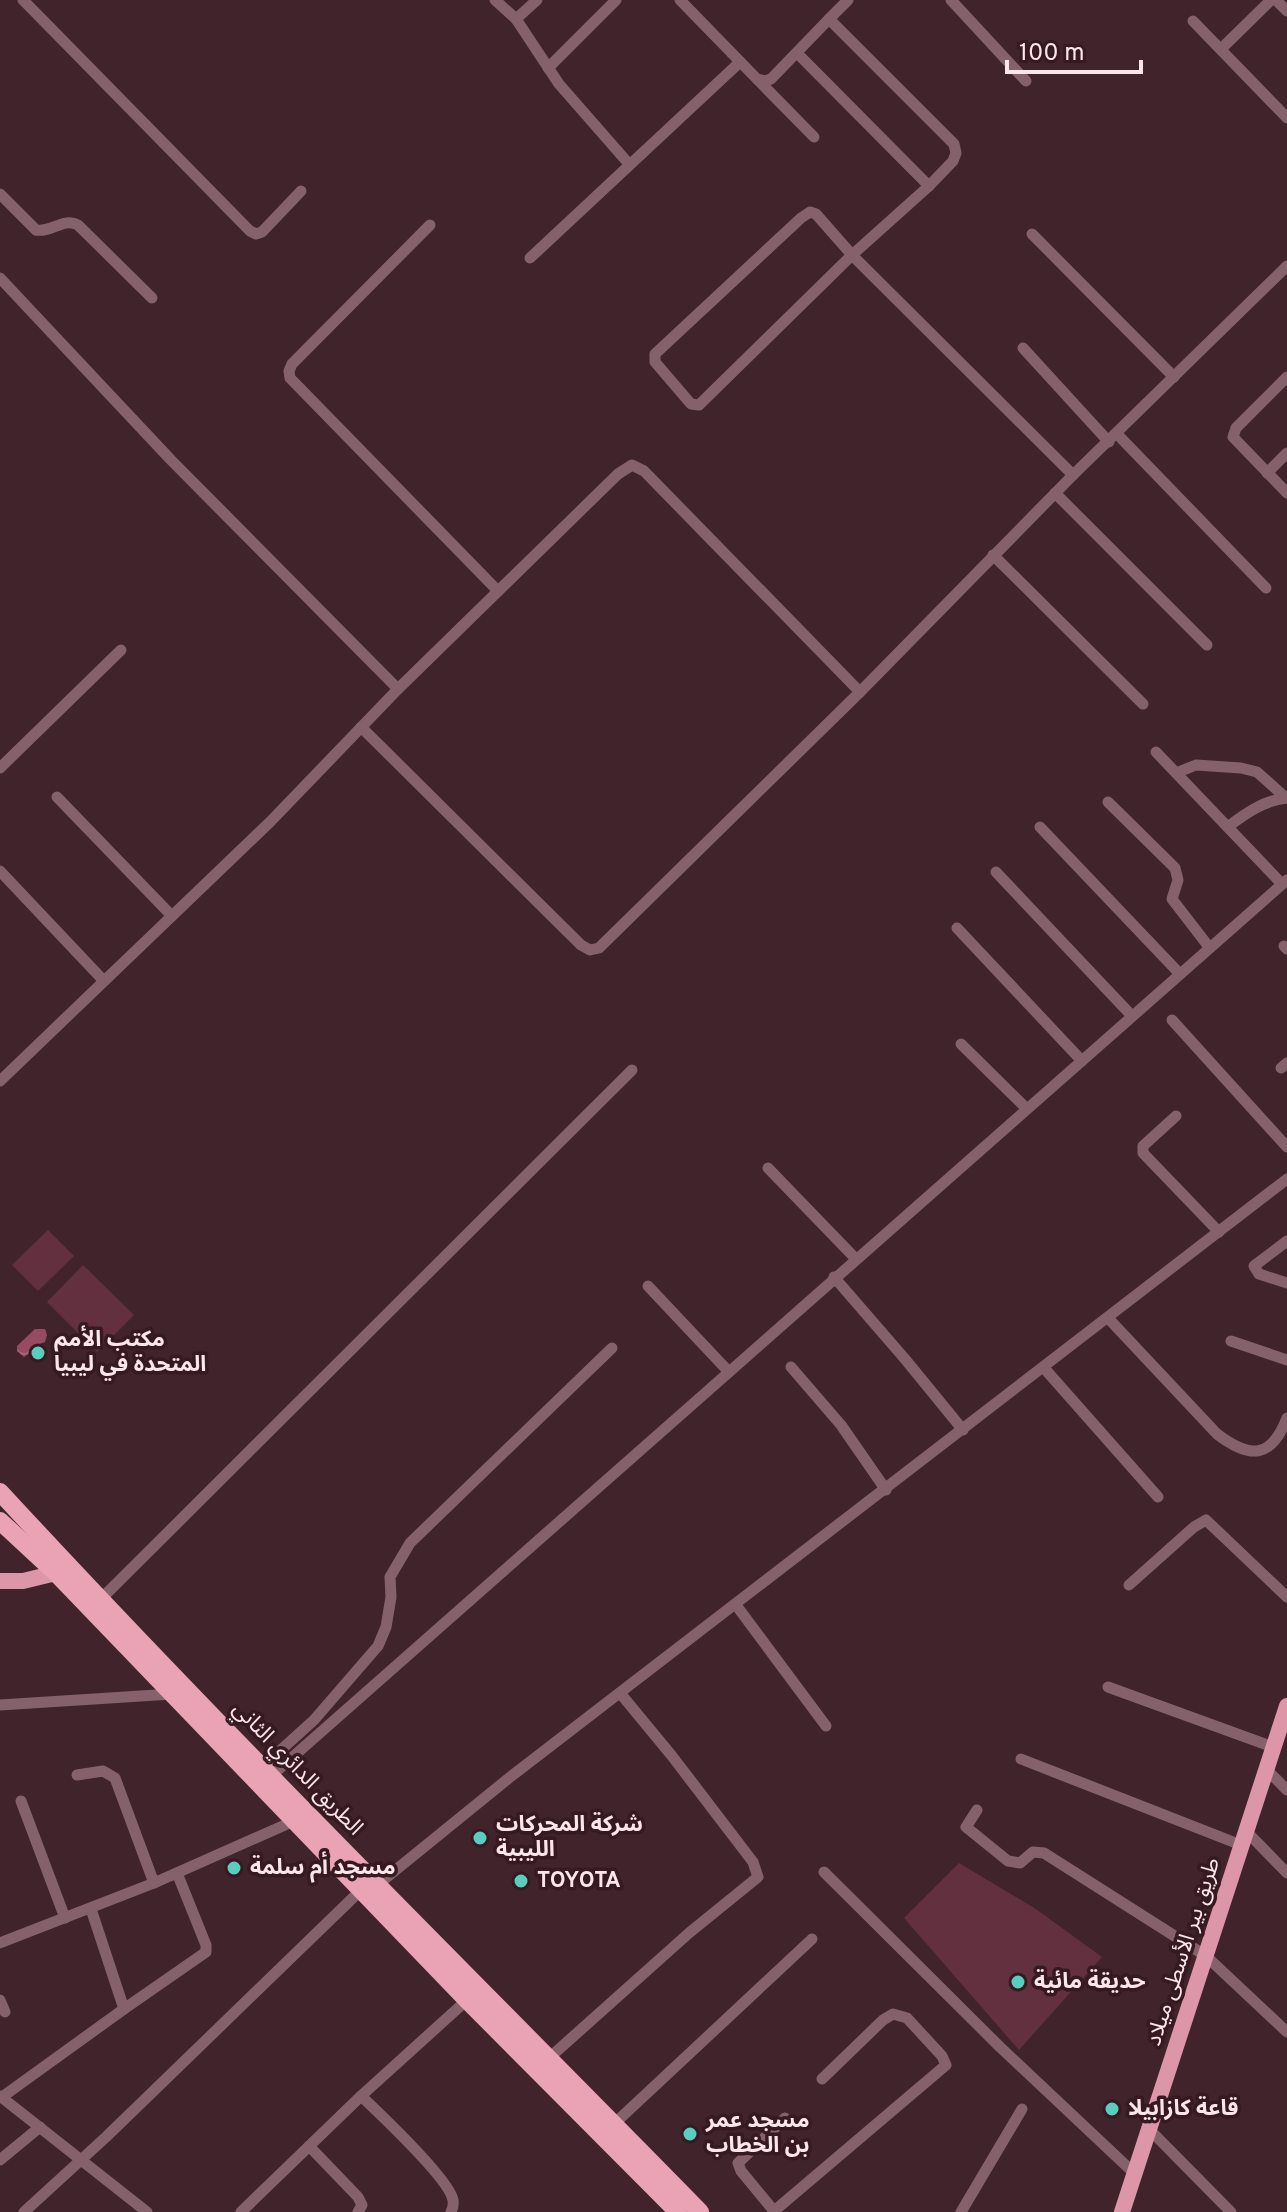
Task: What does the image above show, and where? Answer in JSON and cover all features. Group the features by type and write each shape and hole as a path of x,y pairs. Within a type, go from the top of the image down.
{"highway":[{"name":"الطريق الدائري الثاني","path":"0,1492 266,1772 467,2000 678,2212"},
{"name":"الطريق الدائري الثاني","path":"0,1521 56,1573 294,1821 548,2059 700,2212"}],"main road":[{"path":"0,1581 23,1581 56,1573"},
{"name":"طريق بير الأسطى ميلاد","path":"1122,2212 1287,1706"}],"street":[{"path":"23,0 250,231 256,234 262,232 301,191"},
{"path":"495,0 516,19 559,84 629,164"},
{"path":"516,19 537,0"},
{"path":"548,68 616,0"},
{"path":"680,0 814,137"},
{"path":"757,79 771,79 848,0"},
{"path":"951,0 1026,81"},
{"path":"1221,49 1274,0 1287,11"},
{"path":"829,19 954,144 956,153 953,161 852,255 699,405 691,404 655,362 655,354 806,214 816,214 852,255 1073,475"},
{"path":"1193,21 1287,118"},
{"path":"797,53 929,186"},
{"path":"530,258 740,62"},
{"path":"0,194 36,230 42,231 68,222 78,225 152,298"},
{"path":"430,225 292,364 290,378 498,591"},
{"path":"1032,234 1174,377"},
{"path":"361,727 581,945 590,950 601,946 1287,266"},
{"path":"0,278 171,460 398,689"},
{"path":"1023,348 1266,588"},
{"path":"1287,377 1233,432 1235,442 1287,493"},
{"path":"1267,473 1287,453"},
{"path":"0,1081 271,821 398,689 625,467 638,467 860,692"},
{"path":"1055,493 1207,645"},
{"path":"993,555 1143,704"},
{"path":"0,768 121,650"},
{"path":"266,1772 729,1372 1285,882 1156,752"},
{"path":"1176,773 1196,765 1241,768 1257,772 1287,798"},
{"path":"57,797 172,916"},
{"path":"1229,826 1274,800 1287,798"},
{"path":"1108,802 1175,868 1178,880 1172,899 1209,947"},
{"path":"1040,827 1179,973"},
{"path":"0,871 103,980"},
{"path":"996,872 1132,1016"},
{"path":"957,928 1082,1061"},
{"path":"1172,1020 1287,1147"},
{"path":"961,1044 1026,1108"},
{"path":"100,1600 632,1070"},
{"path":"1176,1116 1143,1146 1143,1153 1219,1232"},
{"path":"768,1168 855,1258"},
{"path":"24,2212 369,1888 1287,1179"},
{"path":"1287,1241 1254,1266 1259,1274 1287,1283"},
{"path":"834,1277 963,1430"},
{"path":"648,1286 729,1372"},
{"path":"1108,1318 1217,1434 1233,1446 1252,1452 1268,1448 1277,1440 1287,1418"},
{"path":"1231,1341 1287,1360"},
{"path":"266,1772 378,1646 386,1627 391,1597 390,1577 410,1543 612,1348"},
{"path":"791,1367 841,1425 886,1490"},
{"path":"1044,1368 1158,1497"},
{"path":"1129,1585 1200,1521 1206,1520 1287,1597"},
{"path":"736,1605 826,1726"},
{"path":"1108,1687 1273,1747"},
{"path":"548,2059 689,1933 758,1877 753,1862 620,1693"},
{"path":"0,1705 172,1694"},
{"path":"1021,1759 1244,1838 1287,1873"},
{"path":"1266,1769 1287,1790"},
{"path":"77,1775 103,1771 112,1774 154,1883"},
{"path":"21,1801 65,1918"},
{"path":"977,1810 966,1827 1008,1861 1020,1863 1033,1852 1044,1853 1206,1956 1287,2032"},
{"path":"0,1943 154,1883 294,1821"},
{"path":"824,1872 1000,2047 1135,2174"},
{"path":"143,2211 1,2096 206,1952 206,1945 177,1873"},
{"path":"91,1909 124,2009"},
{"path":"614,2124 812,1939"},
{"path":"0,2000 5,2012"},
{"path":"241,2212 361,2096 467,2000"},
{"path":"785,2118 738,2163 774,2212 946,2065 942,2056 907,2018 898,2014 883,2020 822,2079"},
{"path":"361,2096 410,2144 447,2187 453,2197 451,2212"},
{"path":"961,2212 1022,2109"},
{"path":"0,2160 40,2127"},
{"path":"1150,2130 1231,2212"},
{"path":"309,2146 358,2197 362,2205 358,2212"}],"shaded area":[{"path":"48,1230 74,1256 38,1291 12,1265"},
{"path":"83,1265 134,1315 97,1352 47,1302"},
{"path":"959,1863 1036,1909 1102,1957 1019,2050 904,1918"}],"water":[{"path":"35,1329 45,1329 45,1342 31,1347 31,1352 24,1357 17,1351 17,1346"}],"place":[{"name":"مكتب الأمم المتحدة في ليبيا","path":"38,1353"},
{"name":"شركة المحركات الليبية","path":"480,1838"},
{"name":"مسجد أم سلمة","path":"234,1868"},
{"name":"TOYOTA","path":"521,1881"},
{"name":"حديقة مائية","path":"1018,1982"},
{"name":"قاعة كازابيلا","path":"1112,2109"},
{"name":"مسجد عمر بن الخطاب","path":"690,2134"}]}
